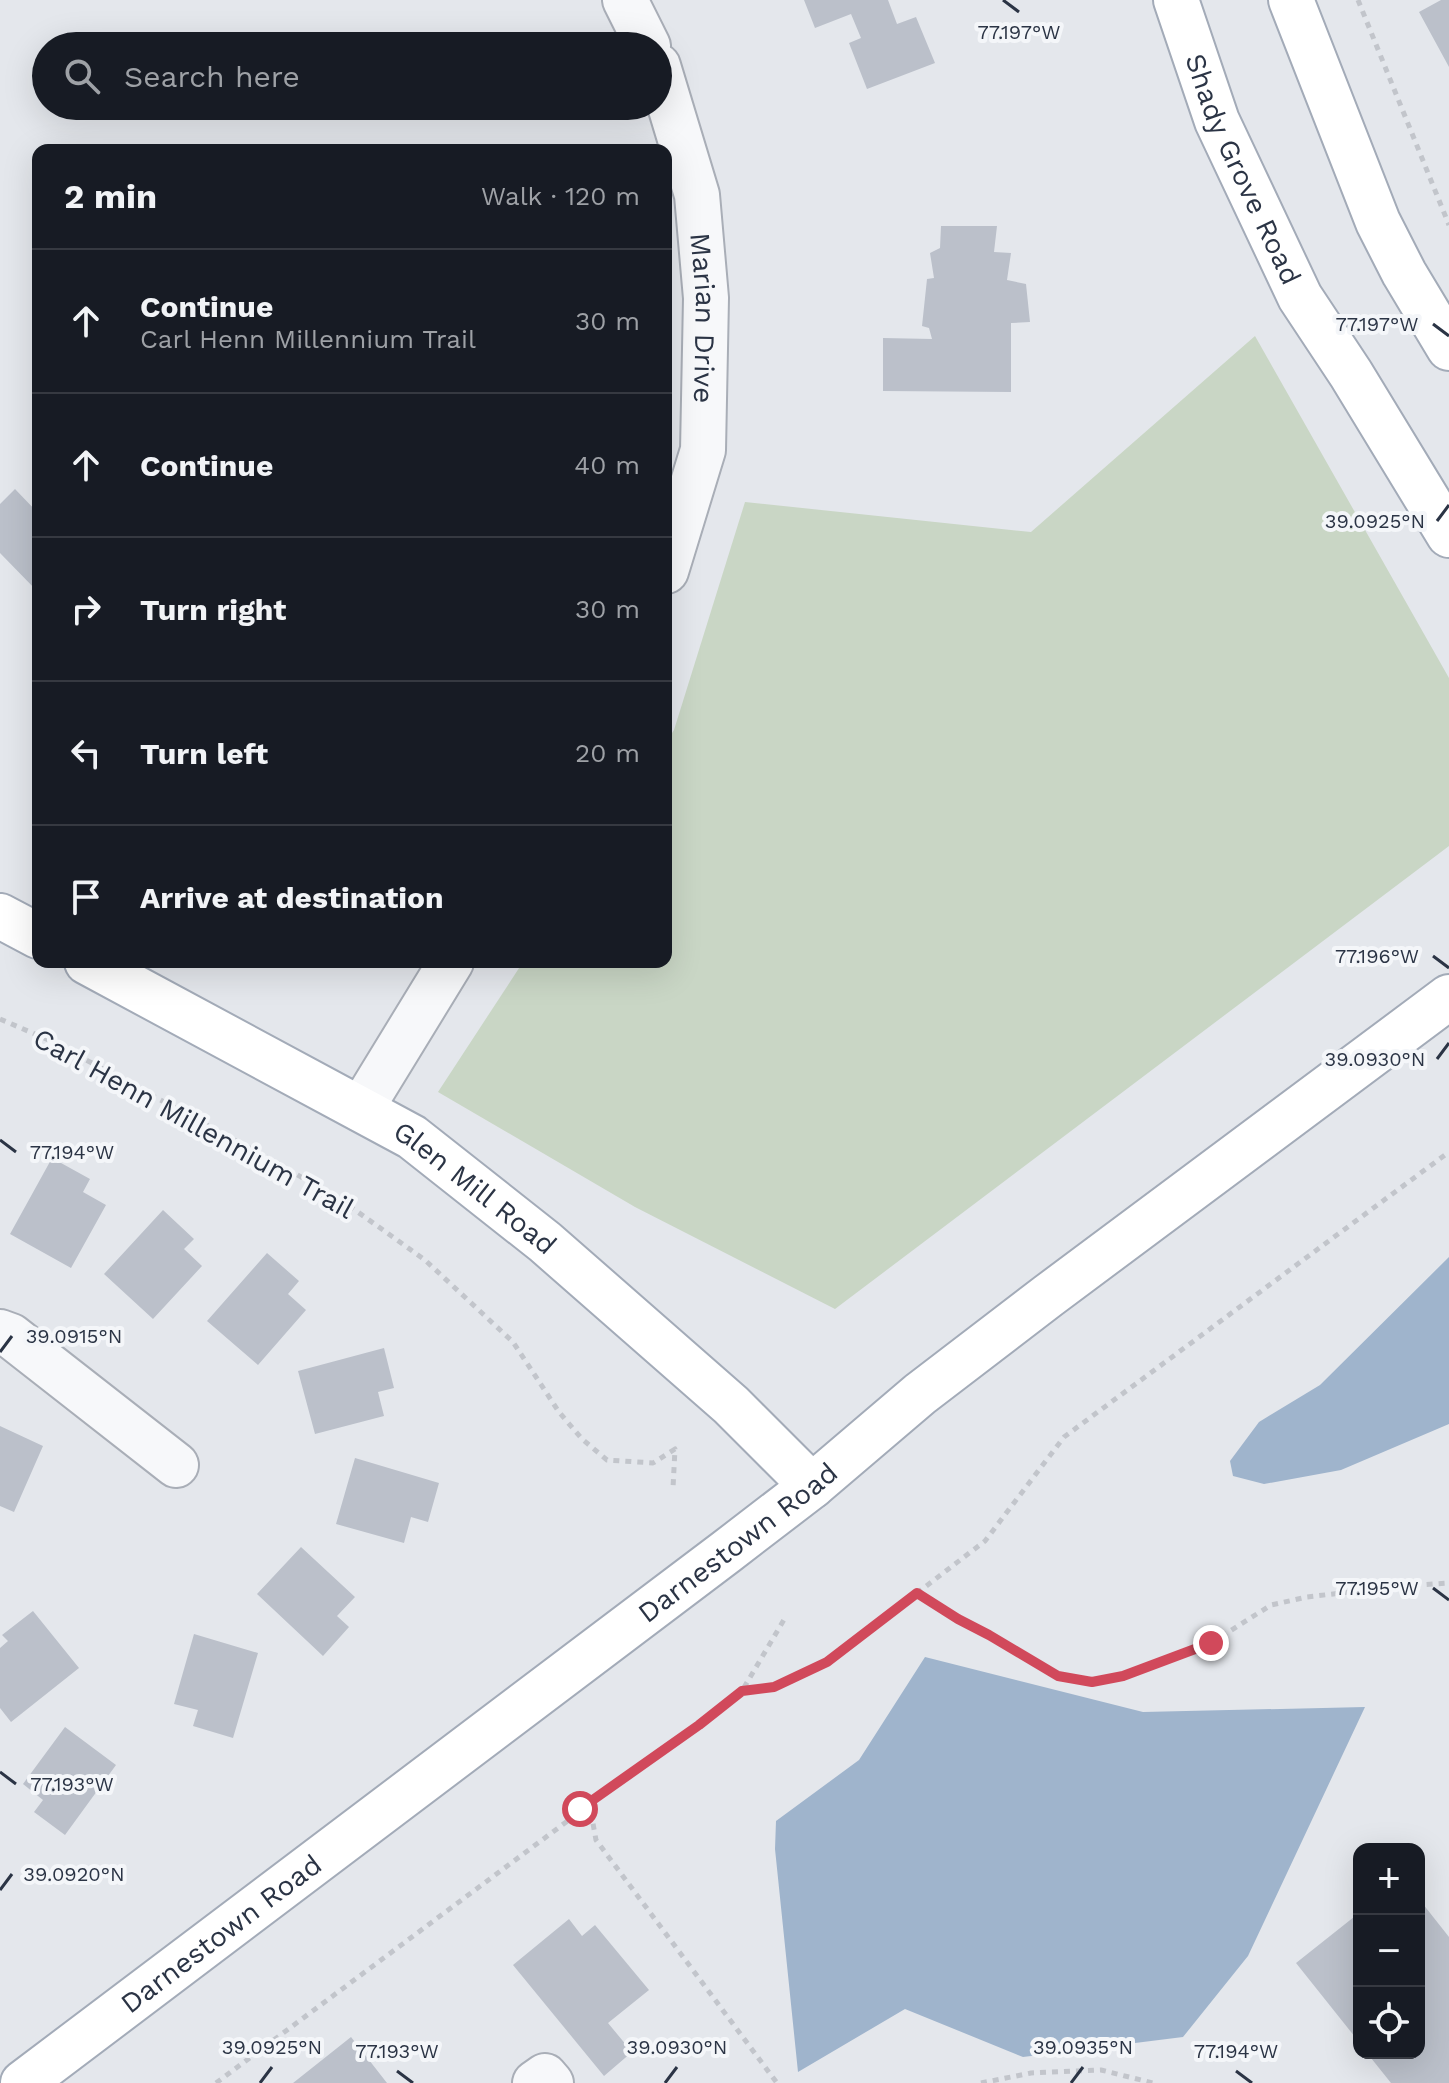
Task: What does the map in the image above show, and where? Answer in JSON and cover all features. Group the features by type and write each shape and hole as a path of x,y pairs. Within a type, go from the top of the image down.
{"main road":[{"name":"Shady Grove Road","path":"1176,0 1217,121 1300,297 1449,535"},
{"path":"1291,0 1378,222 1449,348"},
{"path":"0,916 32,933"},
{"name":"Glen Mill Road","path":"98,968 412,1137 545,1242 731,1405 812,1486"},
{"name":"Darnestown Road","path":"23,2083 611,1641 812,1486 920,1394 1024,1313 1431,1020 1449,997"}],"street":[{"path":"625,0 641,32"},
{"name":"Marian Drive","path":"672,112 697,195 706,298 703,450 672,551"},
{"path":"361,1109 447,968"},
{"path":"0,1332 11,1336 176,1465"},
{"path":"535,2083 545,2076 551,2083"}],"path":[{"path":"1358,0 1449,225"},
{"name":"Carl Henn Millennium Trail","path":"0,1019 51,1041 203,1122 348,1205 425,1260 513,1342 559,1412 582,1439 607,1460 653,1463 675,1449 673,1488"},
{"path":"742,1691 774,1687 827,1662 985,1541 1064,1437 1449,1152"},
{"path":"917,1593 1058,1676 1092,1682 1123,1676 1211,1643 1271,1605 1307,1597 1449,1583"},
{"path":"216,2083 742,1691 785,1618"},
{"path":"594,1799 592,1818 596,1840 777,2083"},
{"path":"981,2083 1031,2073 1101,2070 1153,2083"}],"green space":[{"path":"1255,336 1449,678 1449,846 835,1309 635,1207 438,1092 519,968 672,968 672,733 745,502 1031,532"}],"water":[{"path":"1449,1257 1449,1424 1341,1470 1264,1484 1233,1476 1230,1461 1259,1422 1320,1385"},
{"path":"925,1657 1143,1712 1365,1707 1248,1956 1183,2037 1023,2057 905,2009 798,2072 775,1849 776,1821 859,1760"}],"building":[{"path":"804,0 888,0 897,24 916,17 935,63 867,89 849,43 861,38 851,14 815,28"},
{"path":"1441,0 1449,0 1449,67 1419,12"},
{"path":"941,226 997,226 994,252 1011,253 1007,280 1026,284 1030,322 1011,323 1011,392 883,391 883,338 932,339 929,328 922,326 927,279 934,278 930,253 940,248"},
{"path":"15,489 32,507 32,586 0,553 0,504"},
{"path":"52,1158 90,1179 83,1192 106,1205 71,1268 10,1234"},
{"path":"163,1210 194,1239 184,1249 202,1266 153,1319 104,1274"},
{"path":"267,1253 299,1281 288,1294 306,1310 258,1365 207,1321"},
{"path":"384,1348 394,1388 378,1392 384,1416 315,1434 298,1371"},
{"path":"0,1426 43,1446 14,1512 0,1506"},
{"path":"355,1458 439,1483 428,1522 411,1517 404,1543 336,1524"},
{"path":"301,1547 355,1597 337,1616 349,1627 323,1656 257,1594"},
{"path":"33,1611 79,1668 11,1722 0,1708 0,1648 8,1641 2,1635"},
{"path":"194,1634 258,1653 233,1738 193,1726 198,1710 174,1704"},
{"path":"65,1727 116,1765 65,1835 34,1812 43,1800 23,1784"},
{"path":"1425,1907 1449,1937 1449,2083 1391,2083 1372,2059 1425,2059"},
{"path":"1353,1918 1353,2034 1296,1963"},
{"path":"569,1919 582,1936 595,1925 649,1990 608,2023 632,2052 604,2076 513,1965"},
{"path":"351,2037 387,2083 293,2083"}],"route":[{"path":"580,1809 742,1691 774,1687 827,1662 917,1593 1058,1676 1092,1682 1123,1676 1211,1643"}]}
